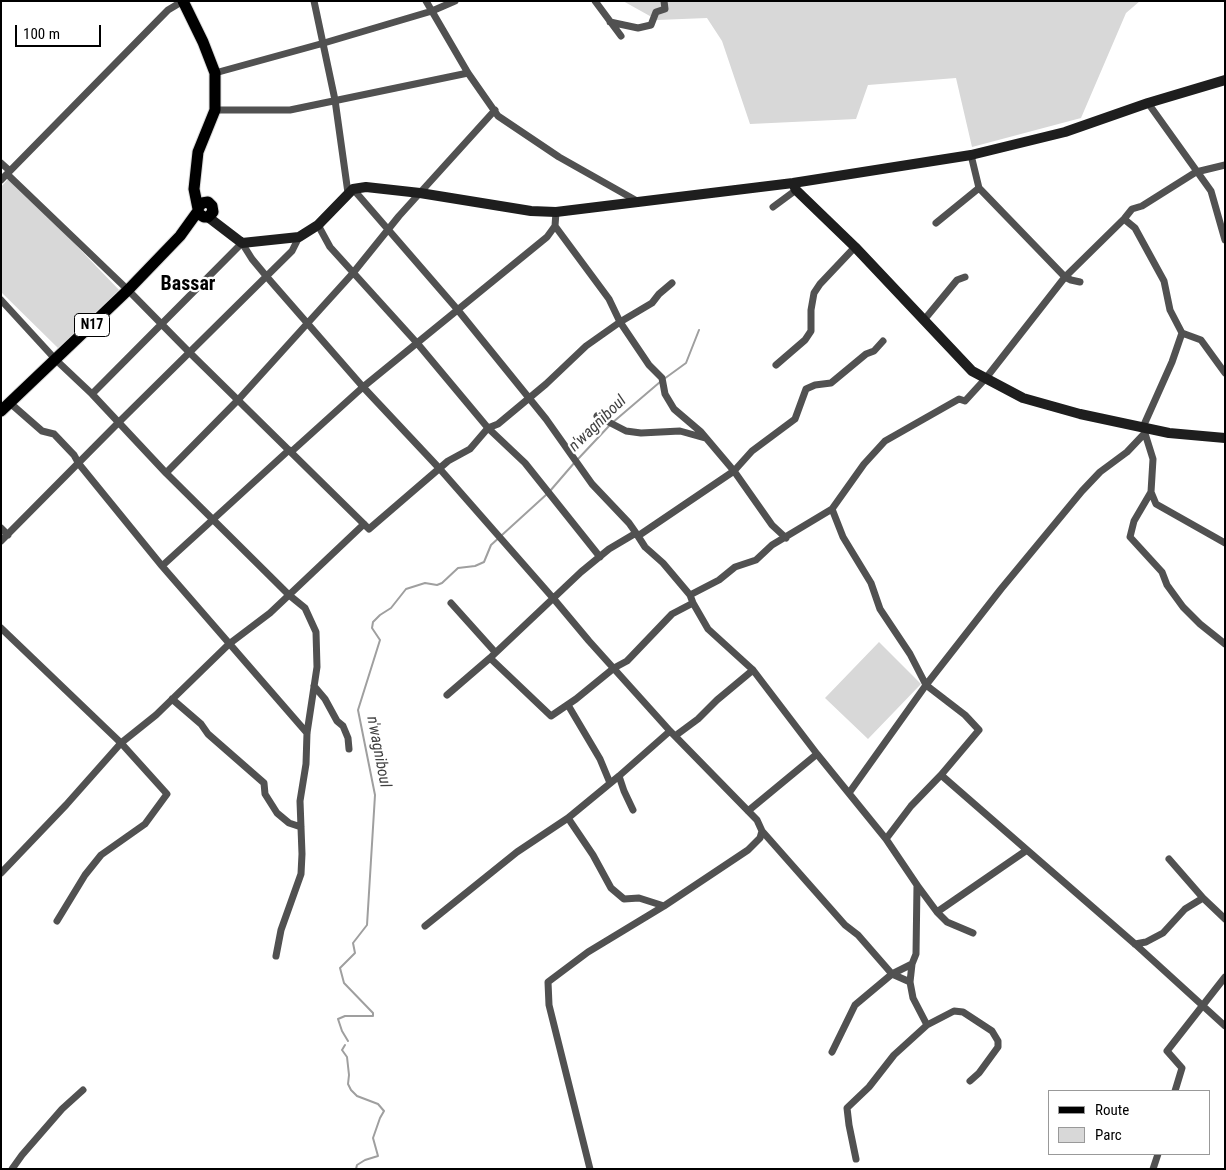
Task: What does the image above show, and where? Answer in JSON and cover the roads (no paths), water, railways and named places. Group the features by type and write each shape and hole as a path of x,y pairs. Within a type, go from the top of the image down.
{"main road":[{"path":"183,1 203,42 215,73 215,110 196,160 195,193 205,211 242,243 299,237 318,225 351,191 366,187 420,192 531,211 556,212 637,201 795,187 971,155 1065,132 1148,103 1225,80"},
{"path":"795,187 855,247 972,371 1023,398 1080,414 1144,430 1225,438"},
{"name":"N17","path":"5,407 128,290 205,211"}],"street":[{"path":"1,180 168,10 183,1"},
{"path":"314,1 324,43 351,191 389,229 457,309 529,398 592,484 629,523 646,547 663,563 690,595 708,629 753,670 817,754 886,839 937,912 947,922 973,933"},
{"path":"426,1 468,73 498,116 559,157 637,201"},
{"path":"215,73 432,11 455,1"},
{"path":"595,1 620,36"},
{"path":"610,22 638,28 651,25 656,12 665,9 664,1"},
{"path":"215,110 290,110 468,73"},
{"path":"1148,103 1211,191 1225,240"},
{"path":"166,473 238,400 353,273 420,192 495,110"},
{"path":"971,155 979,188 1065,277 1080,282"},
{"path":"1,163 369,530 439,468 470,449 488,428 498,424 546,384 586,346 620,322 652,303 672,283"},
{"path":"690,595 719,580 735,567 756,560 772,546 832,509 864,464 885,441 959,399 965,401 986,378 1065,277 1132,209 1142,206 1196,172 1225,165"},
{"path":"773,207 795,187"},
{"path":"936,223 979,188"},
{"path":"162,566 213,518 363,387 548,236 555,226 556,212"},
{"path":"1124,219 1135,228 1164,281 1170,310 1182,332 1200,340 1225,373"},
{"path":"318,225 330,247 417,343 488,428 525,463 600,557"},
{"path":"555,226 609,299 620,322 649,364 662,378 665,394 674,409 708,439 734,471 772,525 786,538"},
{"path":"1,541 189,352 267,277 292,251 299,237"},
{"path":"92,394 242,243 267,277 363,387 439,468 672,734 757,820 762,831 845,925 858,935 892,974 910,982"},
{"path":"776,365 805,340 811,331 811,310 814,293 820,284 855,247"},
{"path":"924,320 957,280 965,277"},
{"path":"1,300 56,360 92,394 166,473 304,608 316,632 317,667 307,732 306,764 300,801 301,874 281,930 276,956"},
{"path":"848,793 926,685 1001,589 1082,491 1100,472 1127,452 1144,430 1171,365 1182,332"},
{"path":"447,695 600,557 734,471 752,451 795,419 806,389 815,385 831,383 883,342"},
{"path":"5,407 42,431 54,434 74,455 79,464 162,566 307,732"},
{"path":"597,416 626,432 637,434 680,430 708,439"},
{"path":"1144,430 1153,459 1151,492 1156,504 1225,543"},
{"path":"1151,492 1134,521 1130,537 1162,572 1167,585 1183,607 1200,624 1225,644"},
{"path":"832,509 843,537 870,583 880,609 910,654 926,685 965,715 979,730 941,775 911,806 886,839"},
{"path":"1,873 66,805 121,742 156,715 229,644 270,613 364,524"},
{"path":"1,528 8,535"},
{"path":"451,603 492,655 551,716 626,661 672,614 693,603"},
{"path":"1,628 121,742 167,794 145,824 102,855 85,875 57,921"},
{"path":"426,926 516,852 568,818 672,734 698,719 717,700 753,670"},
{"path":"314,686 325,699 337,721 343,726 348,738 349,749"},
{"path":"172,699 201,724 208,734 264,783 265,794 277,813 289,823 301,826"},
{"path":"568,705 600,759 610,784"},
{"path":"748,811 817,754"},
{"path":"941,775 1022,844 1225,1026"},
{"path":"620,776 624,792 632,810"},
{"path":"568,818 593,855 611,888 624,899 639,898 664,906"},
{"path":"590,1169 549,1005 548,982 588,952 664,906 748,850 760,838 762,831"},
{"path":"937,912 1027,850"},
{"path":"1169,859 1203,898 1225,918"},
{"path":"917,885 916,954 912,964 910,982 913,998 927,1025"},
{"path":"1135,944 1146,942 1162,933 1185,909 1203,898"},
{"path":"832,1052 855,1005 892,974 912,964"},
{"path":"1175,1090 1182,1068 1166,1051 1203,1007 1225,977"},
{"path":"856,1159 847,1108 870,1087 894,1055 927,1025 954,1011 963,1012 992,1031 998,1041 998,1046 979,1073 970,1081"},
{"path":"12,1169 47,1126 83,1090"},
{"path":"1153,1169 1158,1155"}],"waterway":[{"name":"n'wagniboul","path":"664,379 686,363 699,330"},
{"name":"n'wagniboul","path":"612,423 660,382"},
{"name":"n'wagniboul","path":"578,459 609,426"},
{"name":"n'wagniboul","path":"550,491 575,462"},
{"name":"n'wagniboul","path":"348,1041 338,1019 345,1016 373,1016 373,1013 344,983 340,968 355,953 353,943 367,925 375,795 358,710 380,640 372,628 373,622 391,608 406,589 425,583 437,585 442,583 458,568 475,566 484,562 491,545 547,494"},
{"path":"345,1045 342,1050 347,1057 348,1084 351,1090 357,1096 378,1104 384,1111 373,1138 378,1156 365,1160 357,1165 356,1169"}],"district":[{"name":"Bassar","path":"188,285"}]}
